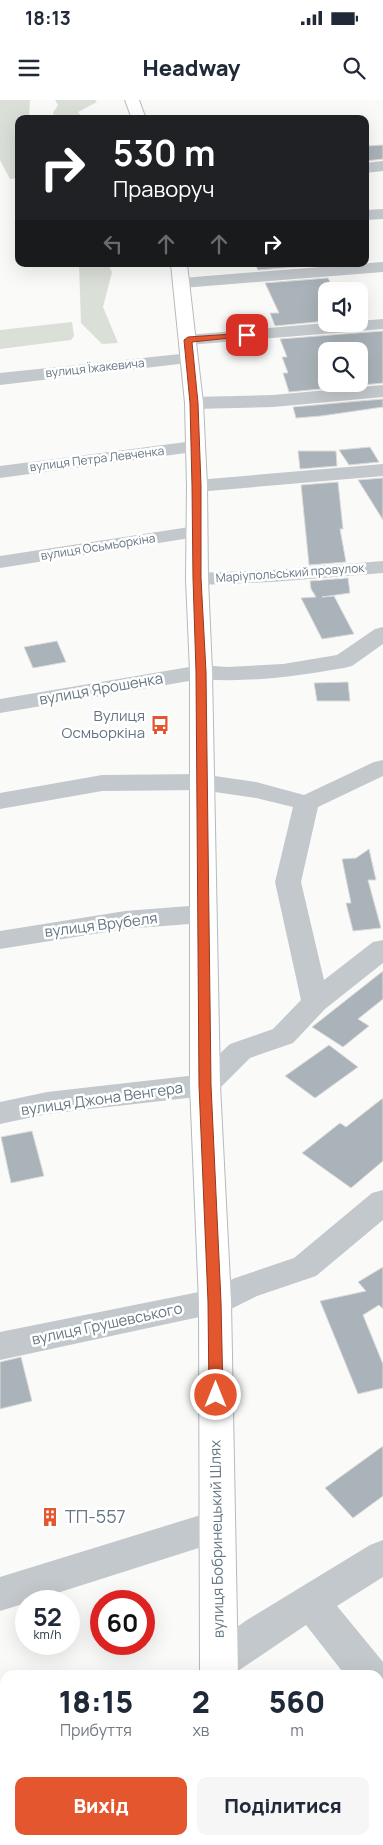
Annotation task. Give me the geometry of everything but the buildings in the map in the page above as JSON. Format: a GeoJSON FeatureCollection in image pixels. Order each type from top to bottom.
{"type":"FeatureCollection","features":[{"type":"Feature","properties":{"kind":"main road"},"geometry":{"type":"LineString","coordinates":[[132,100],[138,115]]}},
{"type":"Feature","properties":{"kind":"main road","name":"вулиця Бобринецький Шлях"},"geometry":{"type":"LineString","coordinates":[[179,267],[194,403],[197,578],[201,672],[205,1085],[215,1302],[219,1668]]}},
{"type":"Feature","properties":{"kind":"street"},"geometry":{"type":"LineString","coordinates":[[369,168],[383,166]]}},
{"type":"Feature","properties":{"kind":"street"},"geometry":{"type":"LineString","coordinates":[[369,215],[383,214]]}},
{"type":"Feature","properties":{"kind":"street"},"geometry":{"type":"LineString","coordinates":[[182,283],[383,267]]}},
{"type":"Feature","properties":{"kind":"street","name":"вулиця Їжакевича"},"geometry":{"type":"LineString","coordinates":[[0,379],[189,349],[383,324]]}},
{"type":"Feature","properties":{"kind":"street"},"geometry":{"type":"LineString","coordinates":[[194,403],[273,401],[383,391]]}},
{"type":"Feature","properties":{"kind":"street","name":"вулиця Петра Левченка"},"geometry":{"type":"LineString","coordinates":[[0,472],[194,447]]}},
{"type":"Feature","properties":{"kind":"street"},"geometry":{"type":"LineString","coordinates":[[196,486],[383,470]]}},
{"type":"Feature","properties":{"kind":"street","name":"вулиця Осьмьоркіна"},"geometry":{"type":"LineString","coordinates":[[0,562],[196,532]]}},
{"type":"Feature","properties":{"kind":"street","name":"Маріупольський провулок"},"geometry":{"type":"LineString","coordinates":[[197,578],[272,576],[383,566]]}},
{"type":"Feature","properties":{"kind":"street","name":"вулиця Ярошенка"},"geometry":{"type":"LineString","coordinates":[[0,706],[201,672],[227,674],[283,671],[344,660],[383,634]]}},
{"type":"Feature","properties":{"kind":"street"},"geometry":{"type":"LineString","coordinates":[[0,801],[102,783],[201,782],[256,790],[307,803],[383,767]]}},
{"type":"Feature","properties":{"kind":"street"},"geometry":{"type":"LineString","coordinates":[[307,803],[288,882],[315,1002]]}},
{"type":"Feature","properties":{"kind":"street","name":"вулиця Врубеля"},"geometry":{"type":"LineString","coordinates":[[0,940],[125,920],[202,914]]}},
{"type":"Feature","properties":{"kind":"street"},"geometry":{"type":"LineString","coordinates":[[205,1085],[240,1050],[283,1036],[315,1002],[383,949]]}},
{"type":"Feature","properties":{"kind":"street","name":"вулиця Джона Венгера"},"geometry":{"type":"LineString","coordinates":[[0,1113],[47,1103],[205,1085]]}},
{"type":"Feature","properties":{"kind":"street","name":"вулиця Грушевського"},"geometry":{"type":"LineString","coordinates":[[0,1346],[215,1302],[246,1287],[304,1267],[383,1202]]}},
{"type":"Feature","properties":{"kind":"street"},"geometry":{"type":"LineString","coordinates":[[0,1594],[217,1526]]}},
{"type":"Feature","properties":{"kind":"street"},"geometry":{"type":"LineString","coordinates":[[219,1668],[311,1602],[383,1557]]}},
{"type":"Feature","properties":{"kind":"street"},"geometry":{"type":"LineString","coordinates":[[311,1602],[365,1670]]}},
{"type":"Feature","properties":{"kind":"shaded area"},"geometry":{"type":"Polygon","coordinates":[[[0,100],[30,100],[29,115],[15,115],[15,178],[10,179],[0,160],[0,100]]]}},
{"type":"Feature","properties":{"kind":"shaded area"},"geometry":{"type":"Polygon","coordinates":[[[55,100],[95,100],[97,102],[78,112],[81,115],[54,115],[53,113],[58,105],[55,100]]]}},
{"type":"Feature","properties":{"kind":"shaded area"},"geometry":{"type":"Polygon","coordinates":[[[79,267],[110,267],[112,272],[103,307],[118,343],[102,344],[81,323],[79,267]]]}},
{"type":"Feature","properties":{"kind":"shaded area"},"geometry":{"type":"Polygon","coordinates":[[[72,322],[74,336],[71,340],[0,349],[0,330],[72,322]]]}},
{"type":"Feature","properties":{"kind":"place","name":"Вулиця Осмьоркіна"},"geometry":{"type":"Point","coordinates":[160,725]}},
{"type":"Feature","properties":{"kind":"place","name":"ТП-557"},"geometry":{"type":"Point","coordinates":[50,1517]}},
{"type":"Feature","properties":{"kind":"route"},"geometry":{"type":"LineString","coordinates":[[216,1395],[215,1302],[205,1085],[201,672],[197,578],[194,403],[188,340],[247,335]]}}]}
